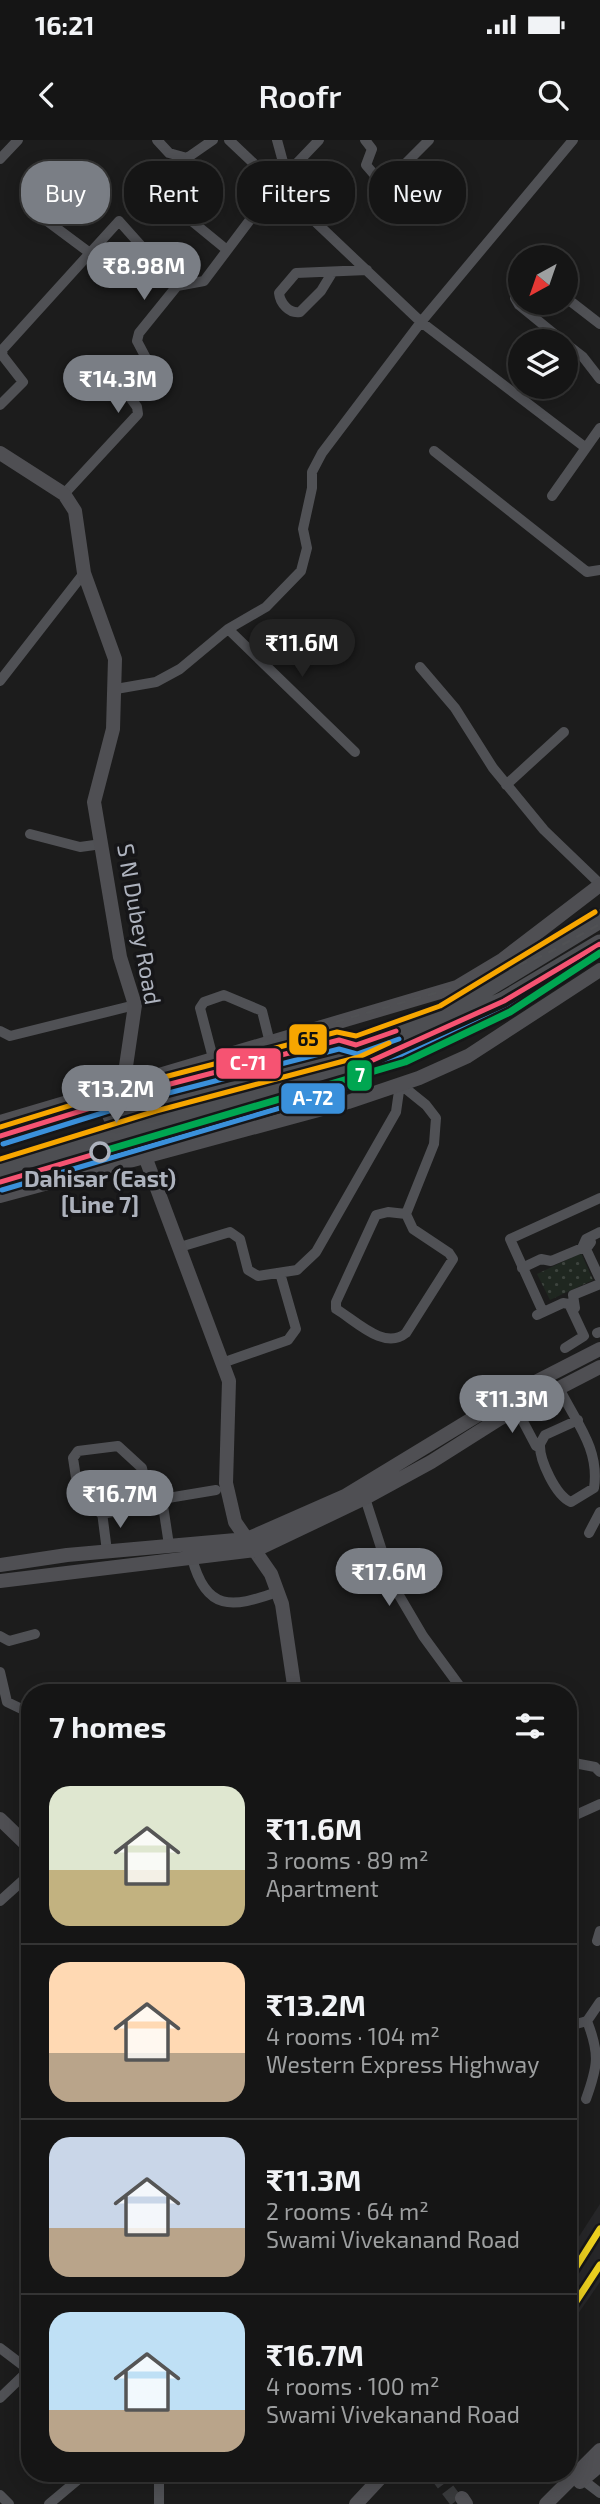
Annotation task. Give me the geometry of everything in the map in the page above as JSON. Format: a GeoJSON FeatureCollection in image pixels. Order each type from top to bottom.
{"type":"FeatureCollection","features":[{"type":"Feature","properties":{"kind":"highway"},"geometry":{"type":"LineString","coordinates":[[0,1168],[115,1124],[444,1014],[600,919]]}},
{"type":"Feature","properties":{"kind":"highway"},"geometry":{"type":"LineString","coordinates":[[155,1111],[362,1065],[504,1001],[600,944]]}},
{"type":"Feature","properties":{"kind":"highway"},"geometry":{"type":"LineString","coordinates":[[0,1136],[126,1091],[339,1040],[356,1045]]}},
{"type":"Feature","properties":{"kind":"highway"},"geometry":{"type":"LineString","coordinates":[[0,1182],[142,1149],[355,1077],[362,1065]]}},
{"type":"Feature","properties":{"kind":"highway"},"geometry":{"type":"LineString","coordinates":[[0,1150],[115,1124]]}},
{"type":"Feature","properties":{"kind":"street"},"geometry":{"type":"LineString","coordinates":[[0,159],[18,140]]}},
{"type":"Feature","properties":{"kind":"street"},"geometry":{"type":"LineString","coordinates":[[157,140],[169,153],[187,158],[214,140]]}},
{"type":"Feature","properties":{"kind":"street"},"geometry":{"type":"LineString","coordinates":[[229,140],[251,161]]}},
{"type":"Feature","properties":{"kind":"street"},"geometry":{"type":"LineString","coordinates":[[277,140],[283,161]]}},
{"type":"Feature","properties":{"kind":"street"},"geometry":{"type":"LineString","coordinates":[[298,161],[318,140]]}},
{"type":"Feature","properties":{"kind":"street"},"geometry":{"type":"LineString","coordinates":[[381,140],[369,145],[366,165],[379,180],[386,180],[429,140]]}},
{"type":"Feature","properties":{"kind":"street"},"geometry":{"type":"LineString","coordinates":[[116,689],[156,682],[168,676],[228,628],[265,607],[301,570],[307,548],[303,529],[312,488],[312,472],[421,322],[573,140]]}},
{"type":"Feature","properties":{"kind":"street"},"geometry":{"type":"LineString","coordinates":[[0,405],[23,382],[2,355],[3,349],[119,221],[177,286]]}},
{"type":"Feature","properties":{"kind":"street"},"geometry":{"type":"LineString","coordinates":[[51,224],[90,253]]}},
{"type":"Feature","properties":{"kind":"street"},"geometry":{"type":"LineString","coordinates":[[195,224],[227,250]]}},
{"type":"Feature","properties":{"kind":"street"},"geometry":{"type":"LineString","coordinates":[[0,453],[64,494],[100,452],[135,420],[137,407],[119,378],[146,358],[137,337],[177,286],[204,281],[246,224]]}},
{"type":"Feature","properties":{"kind":"street"},"geometry":{"type":"LineString","coordinates":[[318,224],[421,322],[586,448]]}},
{"type":"Feature","properties":{"kind":"street"},"geometry":{"type":"LineString","coordinates":[[332,273],[304,310],[292,312],[281,301],[279,293],[296,273],[367,270]]}},
{"type":"Feature","properties":{"kind":"street"},"geometry":{"type":"LineString","coordinates":[[578,307],[600,324]]}},
{"type":"Feature","properties":{"kind":"street"},"geometry":{"type":"LineString","coordinates":[[531,315],[548,329]]}},
{"type":"Feature","properties":{"kind":"street"},"geometry":{"type":"LineString","coordinates":[[578,353],[600,379]]}},
{"type":"Feature","properties":{"kind":"street"},"geometry":{"type":"LineString","coordinates":[[552,496],[600,428]]}},
{"type":"Feature","properties":{"kind":"street"},"geometry":{"type":"LineString","coordinates":[[434,451],[587,572],[600,570]]}},
{"type":"Feature","properties":{"kind":"street","name":"S N Dubey Road"},"geometry":{"type":"LineString","coordinates":[[64,494],[75,511],[84,573],[112,645],[116,689],[113,729],[94,802],[120,957],[135,1006],[126,1091],[142,1149],[229,1381],[226,1483],[235,1522],[251,1544],[282,1604],[294,1684]]}},
{"type":"Feature","properties":{"kind":"street"},"geometry":{"type":"LineString","coordinates":[[0,681],[84,573]]}},
{"type":"Feature","properties":{"kind":"street"},"geometry":{"type":"LineString","coordinates":[[228,628],[355,752]]}},
{"type":"Feature","properties":{"kind":"street"},"geometry":{"type":"LineString","coordinates":[[0,1122],[126,1091],[213,1058],[457,987],[502,960],[600,885],[544,830],[506,785],[455,708],[421,667]]}},
{"type":"Feature","properties":{"kind":"street"},"geometry":{"type":"LineString","coordinates":[[506,785],[564,732]]}},
{"type":"Feature","properties":{"kind":"street"},"geometry":{"type":"LineString","coordinates":[[30,834],[80,847],[102,844]]}},
{"type":"Feature","properties":{"kind":"street"},"geometry":{"type":"LineString","coordinates":[[0,1196],[142,1149],[348,1101],[400,1084],[468,1056],[600,970]]}},
{"type":"Feature","properties":{"kind":"street"},"geometry":{"type":"LineString","coordinates":[[213,1058],[200,1008],[204,1002],[224,995],[262,1011],[270,1043]]}},
{"type":"Feature","properties":{"kind":"street"},"geometry":{"type":"LineString","coordinates":[[0,1031],[10,1036],[135,1006]]}},
{"type":"Feature","properties":{"kind":"street"},"geometry":{"type":"LineString","coordinates":[[400,1084],[436,1118],[434,1144],[406,1214],[413,1229],[449,1253],[453,1259],[406,1333],[393,1339],[374,1335],[337,1309],[336,1301],[376,1215],[388,1212],[406,1214]]}},
{"type":"Feature","properties":{"kind":"street"},"geometry":{"type":"LineString","coordinates":[[180,1247],[230,1232],[240,1239],[247,1270],[258,1276],[297,1270],[316,1252],[396,1112],[400,1084]]}},
{"type":"Feature","properties":{"kind":"street"},"geometry":{"type":"LineString","coordinates":[[565,1348],[584,1336],[569,1304],[563,1303],[540,1314],[509,1242],[512,1237],[600,1198]]}},
{"type":"Feature","properties":{"kind":"street"},"geometry":{"type":"LineString","coordinates":[[522,1268],[541,1259],[551,1261],[582,1248],[586,1239],[598,1233]]}},
{"type":"Feature","properties":{"kind":"street"},"geometry":{"type":"LineString","coordinates":[[598,1233],[586,1246],[599,1277]]}},
{"type":"Feature","properties":{"kind":"street"},"geometry":{"type":"LineString","coordinates":[[222,1363],[288,1340],[296,1329],[280,1273]]}},
{"type":"Feature","properties":{"kind":"street"},"geometry":{"type":"LineString","coordinates":[[582,1320],[572,1302],[573,1295],[600,1284]]}},
{"type":"Feature","properties":{"kind":"street"},"geometry":{"type":"LineString","coordinates":[[0,1565],[169,1545],[251,1544],[345,1496],[516,1392],[600,1349]]}},
{"type":"Feature","properties":{"kind":"street"},"geometry":{"type":"LineString","coordinates":[[0,1581],[192,1558],[251,1544],[365,1498],[517,1409],[600,1367]]}},
{"type":"Feature","properties":{"kind":"street"},"geometry":{"type":"LineString","coordinates":[[561,1387],[597,1456],[596,1477],[591,1491],[571,1502],[565,1499],[555,1483],[544,1462],[540,1444],[545,1435],[578,1420]]}},
{"type":"Feature","properties":{"kind":"street"},"geometry":{"type":"LineString","coordinates":[[517,1409],[536,1446]]}},
{"type":"Feature","properties":{"kind":"street"},"geometry":{"type":"LineString","coordinates":[[102,1514],[140,1507],[148,1496],[142,1468],[118,1446],[73,1454],[75,1482],[81,1487],[97,1487],[107,1551]]}},
{"type":"Feature","properties":{"kind":"street"},"geometry":{"type":"LineString","coordinates":[[169,1545],[162,1499],[216,1490]]}},
{"type":"Feature","properties":{"kind":"street"},"geometry":{"type":"LineString","coordinates":[[365,1498],[393,1585],[423,1636],[458,1684]]}},
{"type":"Feature","properties":{"kind":"street"},"geometry":{"type":"LineString","coordinates":[[589,1533],[600,1512]]}},
{"type":"Feature","properties":{"kind":"street"},"geometry":{"type":"LineString","coordinates":[[92,1553],[93,1569]]}},
{"type":"Feature","properties":{"kind":"street"},"geometry":{"type":"LineString","coordinates":[[192,1558],[198,1583],[217,1598],[244,1604],[277,1592]]}},
{"type":"Feature","properties":{"kind":"street"},"geometry":{"type":"LineString","coordinates":[[0,1636],[9,1641],[35,1633]]}},
{"type":"Feature","properties":{"kind":"street"},"geometry":{"type":"LineString","coordinates":[[0,1672],[7,1702],[21,1709]]}},
{"type":"Feature","properties":{"kind":"street"},"geometry":{"type":"LineString","coordinates":[[577,1763],[596,1767],[600,1772]]}},
{"type":"Feature","properties":{"kind":"street"},"geometry":{"type":"LineString","coordinates":[[577,1814],[600,1804]]}},
{"type":"Feature","properties":{"kind":"street"},"geometry":{"type":"LineString","coordinates":[[0,1811],[21,1835]]}},
{"type":"Feature","properties":{"kind":"street"},"geometry":{"type":"LineString","coordinates":[[0,1819],[21,1837]]}},
{"type":"Feature","properties":{"kind":"street"},"geometry":{"type":"LineString","coordinates":[[0,1901],[21,1882]]}},
{"type":"Feature","properties":{"kind":"street"},"geometry":{"type":"LineString","coordinates":[[577,2024],[587,2021],[600,2002]]}},
{"type":"Feature","properties":{"kind":"street"},"geometry":{"type":"LineString","coordinates":[[586,2099],[594,2078],[598,2048],[587,2021]]}},
{"type":"Feature","properties":{"kind":"street"},"geometry":{"type":"LineString","coordinates":[[0,2348],[21,2364]]}},
{"type":"Feature","properties":{"kind":"street"},"geometry":{"type":"LineString","coordinates":[[0,2398],[21,2378]]}},
{"type":"Feature","properties":{"kind":"street"},"geometry":{"type":"LineString","coordinates":[[577,2473],[600,2450]]}},
{"type":"Feature","properties":{"kind":"street"},"geometry":{"type":"LineString","coordinates":[[556,2504],[600,2465]]}},
{"type":"Feature","properties":{"kind":"street"},"geometry":{"type":"LineString","coordinates":[[583,2480],[600,2493]]}},
{"type":"Feature","properties":{"kind":"street"},"geometry":{"type":"LineString","coordinates":[[49,2504],[75,2482]]}},
{"type":"Feature","properties":{"kind":"street"},"geometry":{"type":"LineString","coordinates":[[159,2482],[159,2504]]}},
{"type":"Feature","properties":{"kind":"street"},"geometry":{"type":"LineString","coordinates":[[356,2504],[377,2482]]}},
{"type":"Feature","properties":{"kind":"street"},"geometry":{"type":"LineString","coordinates":[[546,2504],[568,2482]]}},
{"type":"Feature","properties":{"kind":"street"},"geometry":{"type":"LineString","coordinates":[[0,2496],[9,2504]]}},
{"type":"Feature","properties":{"kind":"shaded area"},"geometry":{"type":"Polygon","coordinates":[[[581,1253],[593,1280],[550,1300],[537,1274],[581,1253]]]}},
{"type":"Feature","properties":{"kind":"shaded area"},"geometry":{"type":"Polygon","coordinates":[[[600,2204],[600,2282],[577,2315],[577,2240],[600,2204]]]}},
{"type":"Feature","properties":{"kind":"tunnel"},"geometry":{"type":"LineString","coordinates":[[442,2482],[457,2502]]}},
{"type":"Feature","properties":{"kind":"railway"},"geometry":{"type":"LineString","coordinates":[[105,1089],[480,980],[544,955],[600,924]]}},
{"type":"Feature","properties":{"kind":"railway"},"geometry":{"type":"LineString","coordinates":[[0,1185],[102,1158]]}},
{"type":"Feature","properties":{"kind":"metro line","name":"7"},"geometry":{"type":"LineString","coordinates":[[100,1152],[405,1062],[510,1012],[600,953]]}},
{"type":"Feature","properties":{"kind":"transit line","name":"65"},"geometry":{"type":"LineString","coordinates":[[0,1127],[153,1080],[337,1032],[356,1036],[440,1006],[595,912]]}},
{"type":"Feature","properties":{"kind":"transit line","name":"C-71"},"geometry":{"type":"LineString","coordinates":[[0,1182],[355,1077],[362,1065],[504,1001],[600,944]]}},
{"type":"Feature","properties":{"kind":"transit line","name":"A-72"},"geometry":{"type":"LineString","coordinates":[[2,1190],[358,1085],[368,1072],[508,1009],[600,954]]}},
{"type":"Feature","properties":{"kind":"transit line","name":"C-71"},"geometry":{"type":"LineString","coordinates":[[0,1136],[155,1088],[339,1040],[356,1045],[396,1031]]}},
{"type":"Feature","properties":{"kind":"transit line","name":"A-72"},"geometry":{"type":"LineString","coordinates":[[3,1144],[157,1096],[339,1049],[357,1054],[399,1039]]}},
{"type":"Feature","properties":{"kind":"transit line","name":"65"},"geometry":{"type":"LineString","coordinates":[[0,1159],[156,1111],[359,1057],[389,1043]]}},
{"type":"Feature","properties":{"kind":"transit line"},"geometry":{"type":"LineString","coordinates":[[577,2265],[600,2229]]}},
{"type":"Feature","properties":{"kind":"transit line"},"geometry":{"type":"LineString","coordinates":[[577,2300],[600,2265]]}},
{"type":"Feature","properties":{"kind":"place","name":"Dahisar (East) [Line 7]"},"geometry":{"type":"Point","coordinates":[100,1152]}}]}
